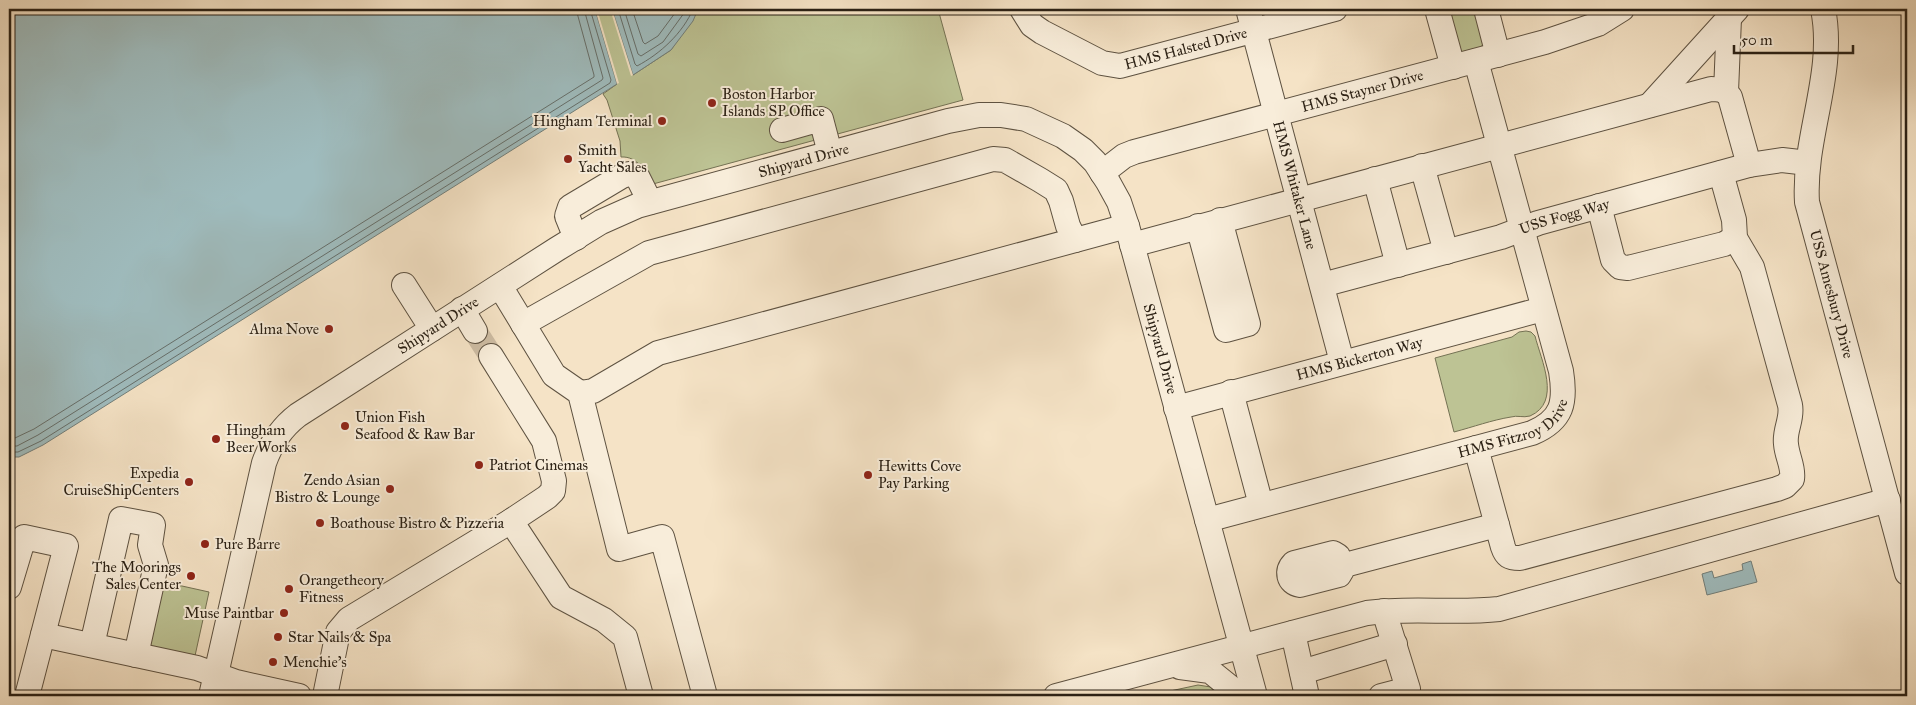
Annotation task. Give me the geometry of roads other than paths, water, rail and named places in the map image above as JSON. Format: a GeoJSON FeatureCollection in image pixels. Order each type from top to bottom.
{"type":"FeatureCollection","features":[{"type":"Feature","properties":{"kind":"street","name":"HMS Halsted Drive"},"geometry":{"type":"LineString","coordinates":[[1022,9],[1032,25],[1042,32],[1111,66],[1130,64],[1251,20],[1335,9]]}},
{"type":"Feature","properties":{"kind":"street"},"geometry":{"type":"LineString","coordinates":[[1437,9],[1453,67]]}},
{"type":"Feature","properties":{"kind":"street","name":"HMS Fitzroy Drive"},"geometry":{"type":"LineString","coordinates":[[1207,520],[1544,428],[1554,419],[1561,407],[1563,396],[1561,371],[1498,145],[1487,58],[1486,9]]}},
{"type":"Feature","properties":{"kind":"street","name":"HMS Stayner Drive"},"geometry":{"type":"LineString","coordinates":[[1102,173],[1124,156],[1134,152],[1580,32],[1612,17],[1622,9]]}},
{"type":"Feature","properties":{"kind":"street","name":"USS Amesbury Drive"},"geometry":{"type":"LineString","coordinates":[[1824,9],[1826,29],[1825,57],[1806,184],[1810,214],[1907,573]]}},
{"type":"Feature","properties":{"kind":"street"},"geometry":{"type":"LineString","coordinates":[[1726,92],[1733,13]]}},
{"type":"Feature","properties":{"kind":"street"},"geometry":{"type":"LineString","coordinates":[[1650,105],[1733,13]]}},
{"type":"Feature","properties":{"kind":"street","name":"HMS Whitaker Lane"},"geometry":{"type":"LineString","coordinates":[[1251,20],[1342,362]]}},
{"type":"Feature","properties":{"kind":"street"},"geometry":{"type":"LineString","coordinates":[[580,393],[592,391],[658,353],[1075,240],[1129,235],[1209,223],[1711,89],[1721,89],[1730,97],[1749,166]]}},
{"type":"Feature","properties":{"kind":"street","name":"Shipyard Drive"},"geometry":{"type":"LineString","coordinates":[[213,685],[264,463],[270,447],[278,434],[287,424],[311,405],[612,216],[650,202],[948,121],[979,115],[1001,115],[1026,119],[1063,136],[1083,150],[1095,162],[1116,197],[1129,235],[1255,696]]}},
{"type":"Feature","properties":{"kind":"street"},"geometry":{"type":"LineString","coordinates":[[782,130],[821,119],[830,153]]}},
{"type":"Feature","properties":{"kind":"street"},"geometry":{"type":"LineString","coordinates":[[523,324],[649,253],[993,159],[1005,160],[1056,190],[1061,200],[1068,226],[1075,240]]}},
{"type":"Feature","properties":{"kind":"street","name":"USS Fogg Way"},"geometry":{"type":"LineString","coordinates":[[1322,285],[1501,237],[1599,206],[1721,173],[1782,160],[1808,163]]}},
{"type":"Feature","properties":{"kind":"street"},"geometry":{"type":"LineString","coordinates":[[1422,166],[1446,252]]}},
{"type":"Feature","properties":{"kind":"street"},"geometry":{"type":"LineString","coordinates":[[1476,448],[1506,555],[1511,558],[1520,558],[1777,489],[1785,486],[1792,479],[1793,471],[1786,445],[1786,434],[1791,412],[1790,405],[1752,266],[1736,238],[1734,220],[1721,173]]}},
{"type":"Feature","properties":{"kind":"street"},"geometry":{"type":"LineString","coordinates":[[576,238],[567,216],[570,207],[622,176],[629,174],[638,176],[650,202]]}},
{"type":"Feature","properties":{"kind":"street"},"geometry":{"type":"LineString","coordinates":[[1375,179],[1398,264]]}},
{"type":"Feature","properties":{"kind":"street"},"geometry":{"type":"LineString","coordinates":[[1599,206],[1613,260],[1620,267],[1628,268],[1724,244],[1736,238]]}},
{"type":"Feature","properties":{"kind":"street"},"geometry":{"type":"LineString","coordinates":[[404,284],[432,329]]}},
{"type":"Feature","properties":{"kind":"street"},"geometry":{"type":"LineString","coordinates":[[500,286],[554,375],[580,393],[619,548],[662,538],[705,696]]}},
{"type":"Feature","properties":{"kind":"street"},"geometry":{"type":"LineString","coordinates":[[462,309],[475,331]]}},
{"type":"Feature","properties":{"kind":"street","name":"HMS Bickerton Way"},"geometry":{"type":"LineString","coordinates":[[1176,408],[1543,309]]}},
{"type":"Feature","properties":{"kind":"street"},"geometry":{"type":"LineString","coordinates":[[325,696],[338,632],[345,623],[551,495],[554,486],[546,448],[540,435],[490,356]]}},
{"type":"Feature","properties":{"kind":"street"},"geometry":{"type":"LineString","coordinates":[[1231,392],[1261,505]]}},
{"type":"Feature","properties":{"kind":"street"},"geometry":{"type":"LineString","coordinates":[[1056,696],[1367,613],[1499,609],[1888,500]]}},
{"type":"Feature","properties":{"kind":"street"},"geometry":{"type":"LineString","coordinates":[[92,645],[120,519],[153,525],[150,545],[156,565],[136,655]]}},
{"type":"Feature","properties":{"kind":"street"},"geometry":{"type":"LineString","coordinates":[[510,521],[561,597],[604,620],[625,637],[640,696]]}},
{"type":"Feature","properties":{"kind":"street"},"geometry":{"type":"LineString","coordinates":[[1341,566],[1497,525]]}},
{"type":"Feature","properties":{"kind":"street"},"geometry":{"type":"LineString","coordinates":[[9,587],[24,537],[66,546],[27,696]]}},
{"type":"Feature","properties":{"kind":"street"},"geometry":{"type":"LineString","coordinates":[[1381,696],[1408,689],[1384,611]]}},
{"type":"Feature","properties":{"kind":"street"},"geometry":{"type":"LineString","coordinates":[[1293,633],[1307,696]]}},
{"type":"Feature","properties":{"kind":"street"},"geometry":{"type":"LineString","coordinates":[[43,635],[198,668],[213,685],[236,682],[299,696]]}},
{"type":"Feature","properties":{"kind":"street"},"geometry":{"type":"LineString","coordinates":[[1302,672],[1395,644]]}},
{"type":"Feature","properties":{"kind":"street"},"geometry":{"type":"LineString","coordinates":[[1168,666],[1210,671],[1241,696]]}},
{"type":"Feature","properties":{"kind":"water"},"geometry":{"type":"Polygon","coordinates":[[[9,9],[595,9],[617,84],[43,445],[19,457],[9,457],[9,9]]]}},
{"type":"Feature","properties":{"kind":"water"},"geometry":{"type":"Polygon","coordinates":[[[612,9],[698,9],[693,21],[671,50],[633,75],[612,9]]]}},
{"type":"Feature","properties":{"kind":"water"},"geometry":{"type":"Polygon","coordinates":[[[1751,561],[1757,582],[1707,595],[1702,574],[1712,571],[1714,578],[1743,570],[1742,564],[1751,561]]]}},
{"type":"Feature","properties":{"kind":"tunnel"},"geometry":{"type":"LineString","coordinates":[[475,331],[491,356]]}},
{"type":"Feature","properties":{"kind":"place","name":"Boston Harbor Islands SP Office"},"geometry":{"type":"Point","coordinates":[712,103]}},
{"type":"Feature","properties":{"kind":"place","name":"Hingham Terminal"},"geometry":{"type":"Point","coordinates":[662,121]}},
{"type":"Feature","properties":{"kind":"place","name":"Smith Yacht Sales"},"geometry":{"type":"Point","coordinates":[568,159]}},
{"type":"Feature","properties":{"kind":"place","name":"Alma Nove"},"geometry":{"type":"Point","coordinates":[329,329]}},
{"type":"Feature","properties":{"kind":"place","name":"Union Fish Seafood & Raw Bar"},"geometry":{"type":"Point","coordinates":[345,426]}},
{"type":"Feature","properties":{"kind":"place","name":"Hingham Beer Works"},"geometry":{"type":"Point","coordinates":[216,439]}},
{"type":"Feature","properties":{"kind":"place","name":"Patriot Cinemas"},"geometry":{"type":"Point","coordinates":[479,465]}},
{"type":"Feature","properties":{"kind":"place","name":"Hewitts Cove Pay Parking"},"geometry":{"type":"Point","coordinates":[868,475]}},
{"type":"Feature","properties":{"kind":"place","name":"Expedia CruiseShipCenters"},"geometry":{"type":"Point","coordinates":[189,482]}},
{"type":"Feature","properties":{"kind":"place","name":"Zendo Asian Bistro & Lounge"},"geometry":{"type":"Point","coordinates":[390,489]}},
{"type":"Feature","properties":{"kind":"place","name":"Boathouse Bistro & Pizzeria"},"geometry":{"type":"Point","coordinates":[320,523]}},
{"type":"Feature","properties":{"kind":"place","name":"Pure Barre"},"geometry":{"type":"Point","coordinates":[205,544]}},
{"type":"Feature","properties":{"kind":"place","name":"The Moorings Sales Center"},"geometry":{"type":"Point","coordinates":[191,576]}},
{"type":"Feature","properties":{"kind":"place","name":"Orangetheory Fitness"},"geometry":{"type":"Point","coordinates":[289,589]}},
{"type":"Feature","properties":{"kind":"place","name":"Muse Paintbar"},"geometry":{"type":"Point","coordinates":[284,613]}},
{"type":"Feature","properties":{"kind":"place","name":"Star Nails & Spa"},"geometry":{"type":"Point","coordinates":[278,637]}},
{"type":"Feature","properties":{"kind":"place","name":"Menchie's"},"geometry":{"type":"Point","coordinates":[273,662]}}]}
